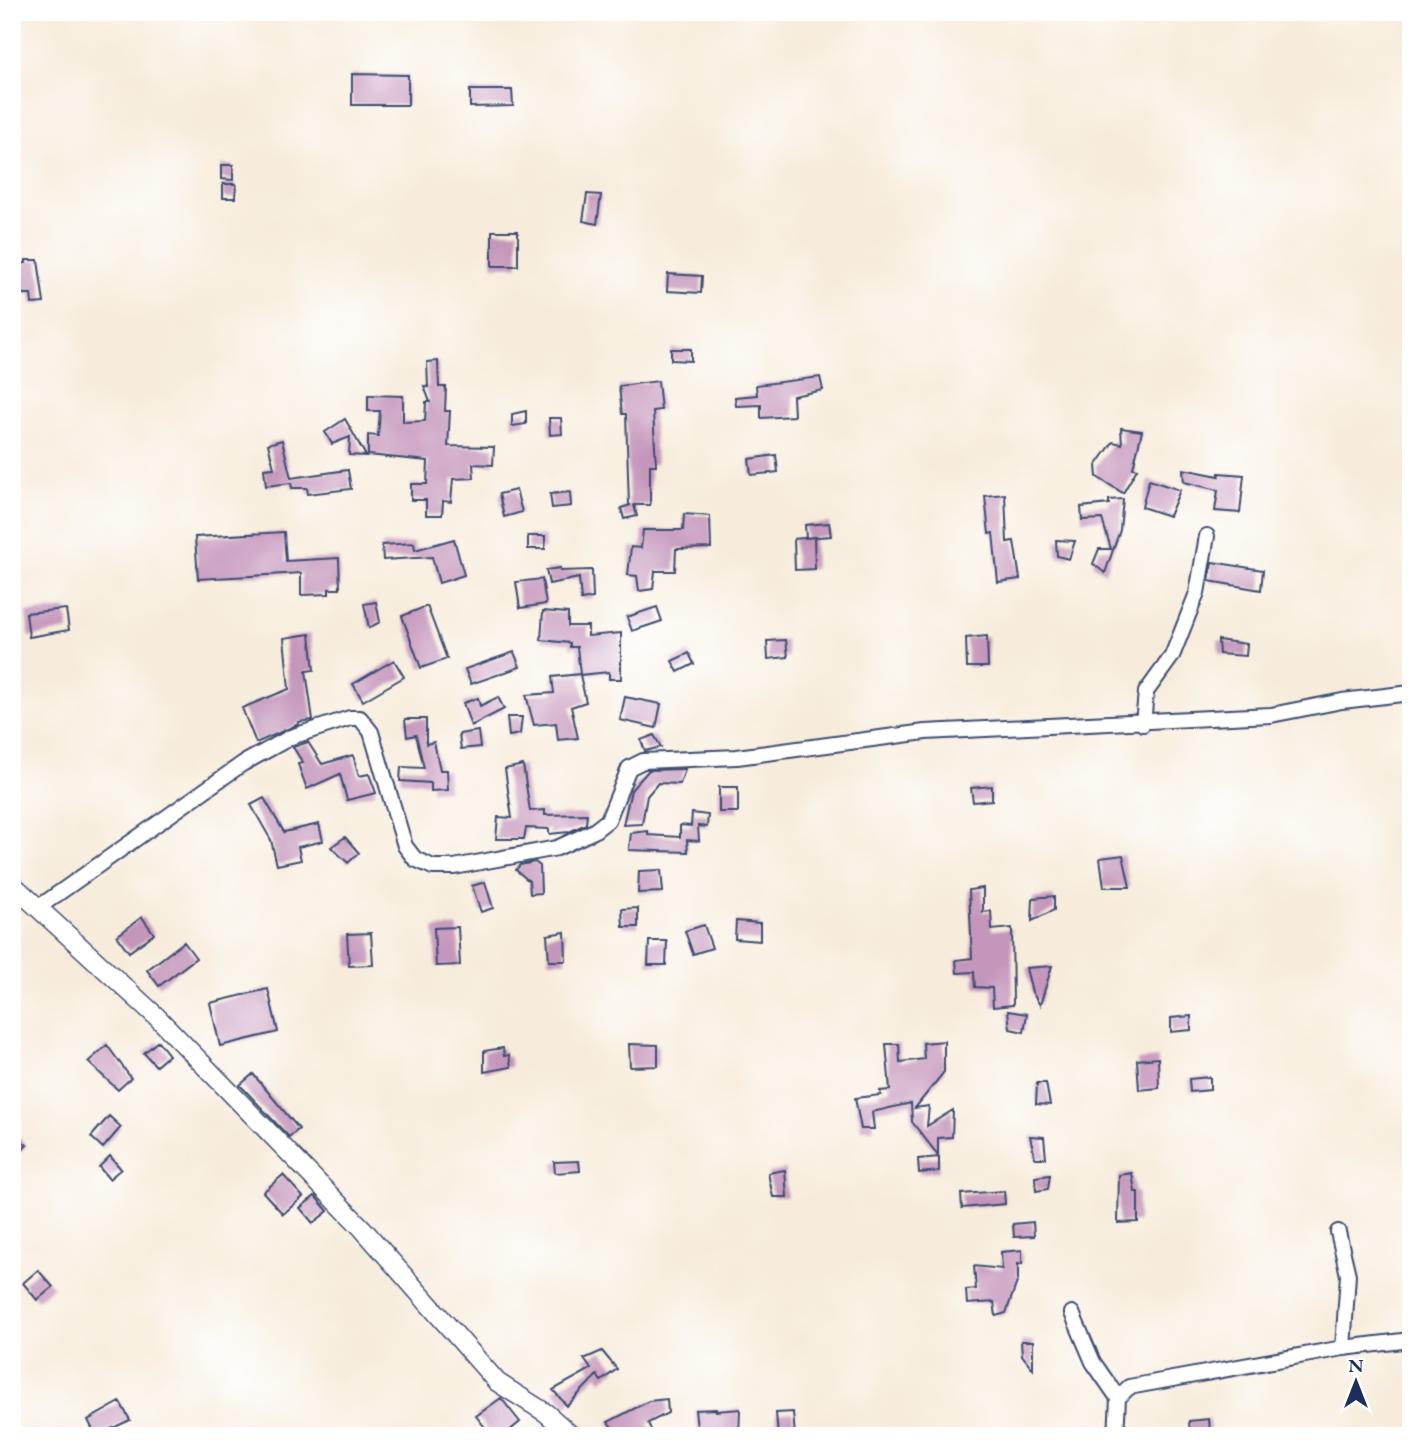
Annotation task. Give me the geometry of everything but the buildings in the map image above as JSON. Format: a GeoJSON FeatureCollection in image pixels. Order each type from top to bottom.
{"type":"FeatureCollection","features":[{"type":"Feature","properties":{"kind":"main road"},"geometry":{"type":"LineString","coordinates":[[12,884],[157,1017],[362,1228],[497,1382],[546,1413],[572,1436]]}},
{"type":"Feature","properties":{"kind":"street"},"geometry":{"type":"LineString","coordinates":[[1143,724],[1147,689],[1172,656],[1197,593],[1207,536]]}},
{"type":"Feature","properties":{"kind":"street"},"geometry":{"type":"LineString","coordinates":[[39,908],[242,764],[291,737],[350,718],[360,718],[371,732],[405,846],[415,859],[433,867],[454,867],[557,848],[594,831],[608,820],[629,768],[643,761],[737,757],[925,732],[1060,724],[1143,724],[1271,715],[1342,701],[1411,693]]}},
{"type":"Feature","properties":{"kind":"street"},"geometry":{"type":"LineString","coordinates":[[1338,1232],[1348,1275],[1343,1348]]}},
{"type":"Feature","properties":{"kind":"street"},"geometry":{"type":"LineString","coordinates":[[1072,1313],[1093,1362],[1118,1398],[1116,1436]]}},
{"type":"Feature","properties":{"kind":"street"},"geometry":{"type":"LineString","coordinates":[[1118,1398],[1129,1387],[1148,1382],[1343,1348],[1411,1340]]}}]}
